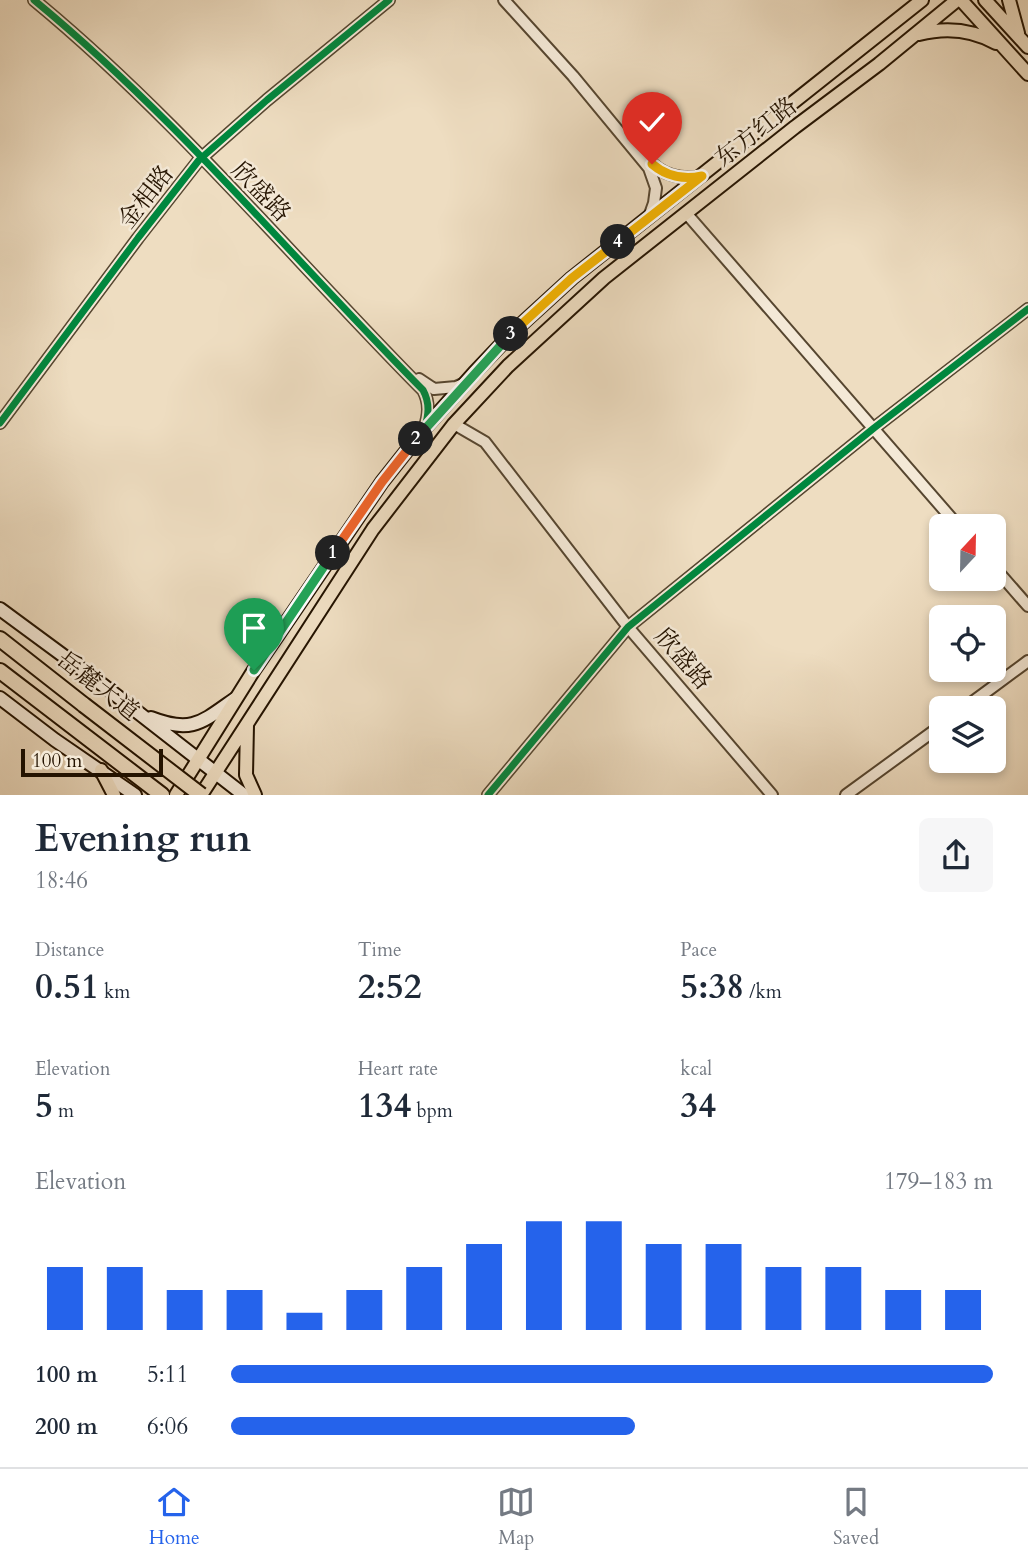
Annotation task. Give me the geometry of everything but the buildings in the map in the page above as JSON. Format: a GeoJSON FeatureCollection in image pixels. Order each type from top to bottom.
{"type":"FeatureCollection","features":[{"type":"Feature","properties":{"kind":"highway","name":"岳麓大道"},"geometry":{"type":"LineString","coordinates":[[0,639],[201,795]]}},
{"type":"Feature","properties":{"kind":"highway","name":"岳麓大道"},"geometry":{"type":"LineString","coordinates":[[0,671],[162,795]]}},
{"type":"Feature","properties":{"kind":"main road"},"geometry":{"type":"LineString","coordinates":[[902,17],[911,0]]}},
{"type":"Feature","properties":{"kind":"main road","name":"东方红路"},"geometry":{"type":"LineString","coordinates":[[176,795],[235,699],[345,534],[424,429],[465,383],[550,298],[922,0]]}},
{"type":"Feature","properties":{"kind":"main road","name":"东方红路"},"geometry":{"type":"LineString","coordinates":[[201,795],[373,529],[454,424],[508,366],[573,303],[959,0]]}},
{"type":"Feature","properties":{"kind":"main road"},"geometry":{"type":"LineString","coordinates":[[959,0],[1028,74]]}},
{"type":"Feature","properties":{"kind":"main road"},"geometry":{"type":"LineString","coordinates":[[985,0],[1025,43]]}},
{"type":"Feature","properties":{"kind":"main road"},"geometry":{"type":"LineString","coordinates":[[1009,0],[1025,43]]}},
{"type":"Feature","properties":{"kind":"main road"},"geometry":{"type":"LineString","coordinates":[[912,37],[935,31],[958,30],[983,36],[1004,48]]}},
{"type":"Feature","properties":{"kind":"main road"},"geometry":{"type":"LineString","coordinates":[[0,609],[244,795]]}},
{"type":"Feature","properties":{"kind":"main road"},"geometry":{"type":"LineString","coordinates":[[0,698],[135,795]]}},
{"type":"Feature","properties":{"kind":"main road"},"geometry":{"type":"LineString","coordinates":[[136,712],[164,723],[199,725],[235,699]]}},
{"type":"Feature","properties":{"kind":"main road"},"geometry":{"type":"LineString","coordinates":[[247,724],[246,775],[254,795]]}},
{"type":"Feature","properties":{"kind":"main road"},"geometry":{"type":"LineString","coordinates":[[101,770],[114,795]]}},
{"type":"Feature","properties":{"kind":"street","name":"欣盛路"},"geometry":{"type":"LineString","coordinates":[[34,0],[96,54],[201,154],[423,390],[429,411],[424,429]]}},
{"type":"Feature","properties":{"kind":"street","name":"欣盛路"},"geometry":{"type":"LineString","coordinates":[[41,0],[99,51],[425,385],[439,390],[465,383]]}},
{"type":"Feature","properties":{"kind":"street","name":"金相路"},"geometry":{"type":"LineString","coordinates":[[0,414],[201,154],[381,0]]}},
{"type":"Feature","properties":{"kind":"street","name":"金相路"},"geometry":{"type":"LineString","coordinates":[[0,423],[201,154],[389,0]]}},
{"type":"Feature","properties":{"kind":"street"},"geometry":{"type":"LineString","coordinates":[[504,0],[573,76],[649,168],[656,188],[649,217]]}},
{"type":"Feature","properties":{"kind":"street"},"geometry":{"type":"LineString","coordinates":[[511,0],[652,164],[672,176],[702,176]]}},
{"type":"Feature","properties":{"kind":"street"},"geometry":{"type":"LineString","coordinates":[[686,213],[948,514]]}},
{"type":"Feature","properties":{"kind":"street"},"geometry":{"type":"LineString","coordinates":[[488,795],[628,627],[874,428],[1028,309]]}},
{"type":"Feature","properties":{"kind":"street","name":"欣盛路"},"geometry":{"type":"LineString","coordinates":[[454,424],[485,442],[628,627],[772,795]]}},
{"type":"Feature","properties":{"kind":"street"},"geometry":{"type":"LineString","coordinates":[[1006,581],[1028,606]]}},
{"type":"Feature","properties":{"kind":"street"},"geometry":{"type":"LineString","coordinates":[[981,696],[1028,661]]}},
{"type":"Feature","properties":{"kind":"street"},"geometry":{"type":"LineString","coordinates":[[846,795],[929,734]]}},
{"type":"Feature","properties":{"kind":"cycle path"},"geometry":{"type":"LineString","coordinates":[[34,0],[137,92],[423,390],[428,409],[424,429]]}},
{"type":"Feature","properties":{"kind":"cycle path"},"geometry":{"type":"LineString","coordinates":[[0,423],[199,160],[389,0]]}},
{"type":"Feature","properties":{"kind":"cycle path"},"geometry":{"type":"LineString","coordinates":[[488,795],[628,627],[874,428],[1028,309]]}},
{"type":"Feature","properties":{"kind":"route"},"geometry":{"type":"LineString","coordinates":[[254,670],[382,482],[474,373],[514,331],[572,278],[702,176],[672,176],[652,164]]}}]}
